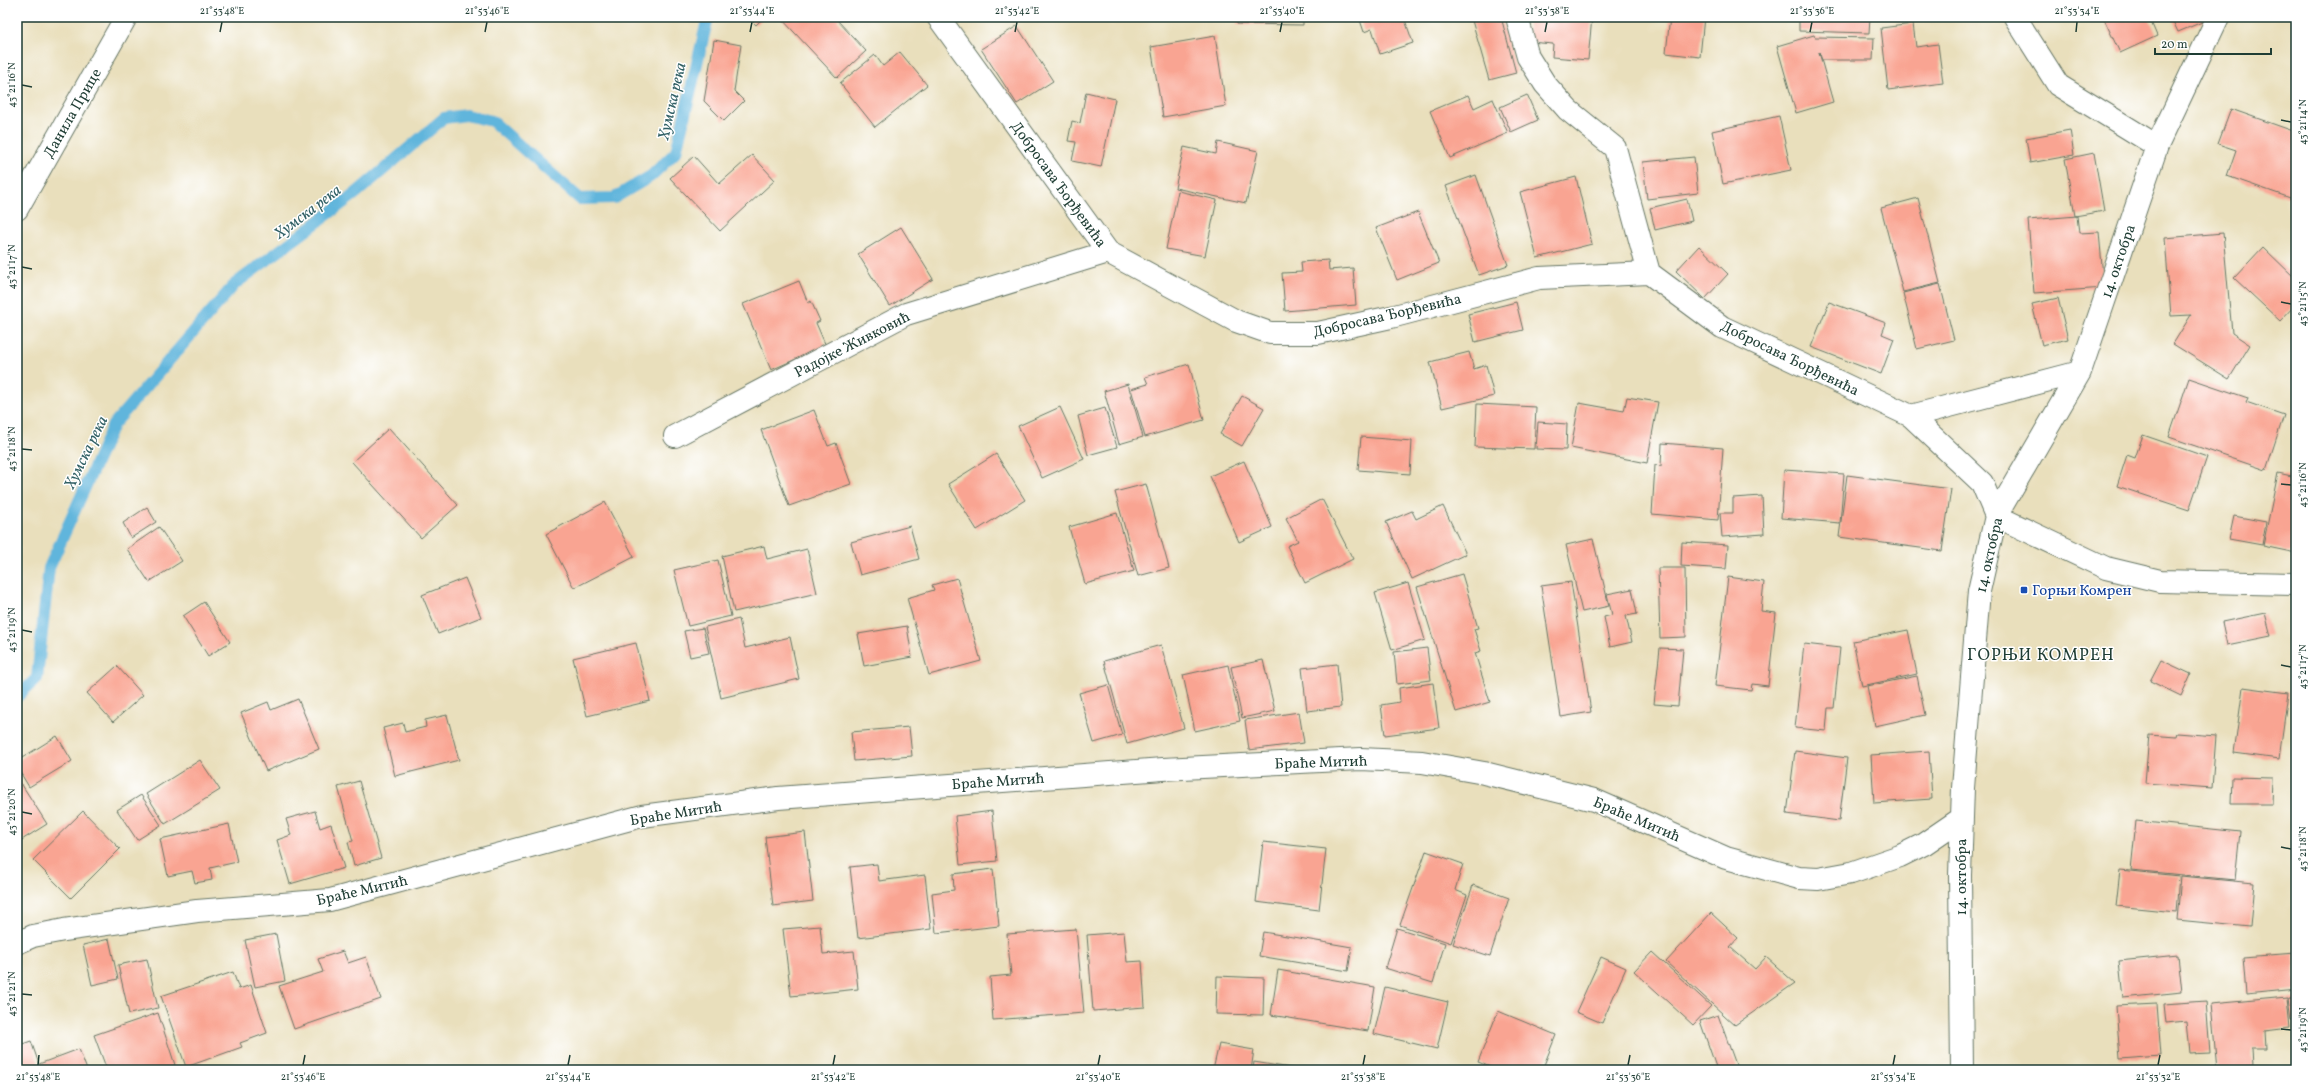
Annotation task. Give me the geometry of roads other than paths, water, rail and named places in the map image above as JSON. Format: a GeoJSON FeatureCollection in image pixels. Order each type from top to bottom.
{"type":"FeatureCollection","features":[{"type":"Feature","properties":{"kind":"street","name":"Данила Прице"},"geometry":{"type":"LineString","coordinates":[[17,209],[126,17]]}},
{"type":"Feature","properties":{"kind":"street","name":"Добросава Ђорђевића"},"geometry":{"type":"LineString","coordinates":[[938,17],[1108,252],[1236,321],[1270,333],[1318,333],[1391,317],[1539,278],[1649,273],[1722,327],[1911,416],[1982,483],[1996,516]]}},
{"type":"Feature","properties":{"kind":"street"},"geometry":{"type":"LineString","coordinates":[[1517,17],[1528,57],[1545,84],[1568,110],[1615,148],[1649,273]]}},
{"type":"Feature","properties":{"kind":"street"},"geometry":{"type":"LineString","coordinates":[[2015,17],[2058,85],[2157,146]]}},
{"type":"Feature","properties":{"kind":"street","name":"14. октобра"},"geometry":{"type":"LineString","coordinates":[[1962,1070],[1962,818],[1979,591],[1996,516],[2080,372],[2157,146],[2218,17]]}},
{"type":"Feature","properties":{"kind":"street","name":"Радојке Живковић"},"geometry":{"type":"LineString","coordinates":[[675,436],[906,314],[1108,252]]}},
{"type":"Feature","properties":{"kind":"street"},"geometry":{"type":"LineString","coordinates":[[1911,416],[2080,372]]}},
{"type":"Feature","properties":{"kind":"street"},"geometry":{"type":"LineString","coordinates":[[1996,516],[2106,568],[2160,581],[2296,584]]}},
{"type":"Feature","properties":{"kind":"street","name":"Браће Митић"},"geometry":{"type":"LineString","coordinates":[[17,943],[32,936],[64,930],[197,911],[330,900],[642,816],[778,798],[1163,769],[1361,759],[1422,762],[1484,772],[1594,800],[1726,858],[1799,878],[1818,879],[1851,873],[1900,856],[1924,844],[1962,818]]}},
{"type":"Feature","properties":{"kind":"waterway","name":"Хумска река"},"geometry":{"type":"LineString","coordinates":[[17,697],[37,678],[49,568],[113,425],[235,284],[355,194],[444,118],[466,115],[492,121],[580,199],[614,198],[651,176],[676,152],[708,17]]}},
{"type":"Feature","properties":{"kind":"place","name":"Горњи Комрен"},"geometry":{"type":"Point","coordinates":[2024,590]}},
{"type":"Feature","properties":{"kind":"district","name":"ГОРЊИ КОМРЕН"},"geometry":{"type":"Point","coordinates":[2041,654]}}]}
